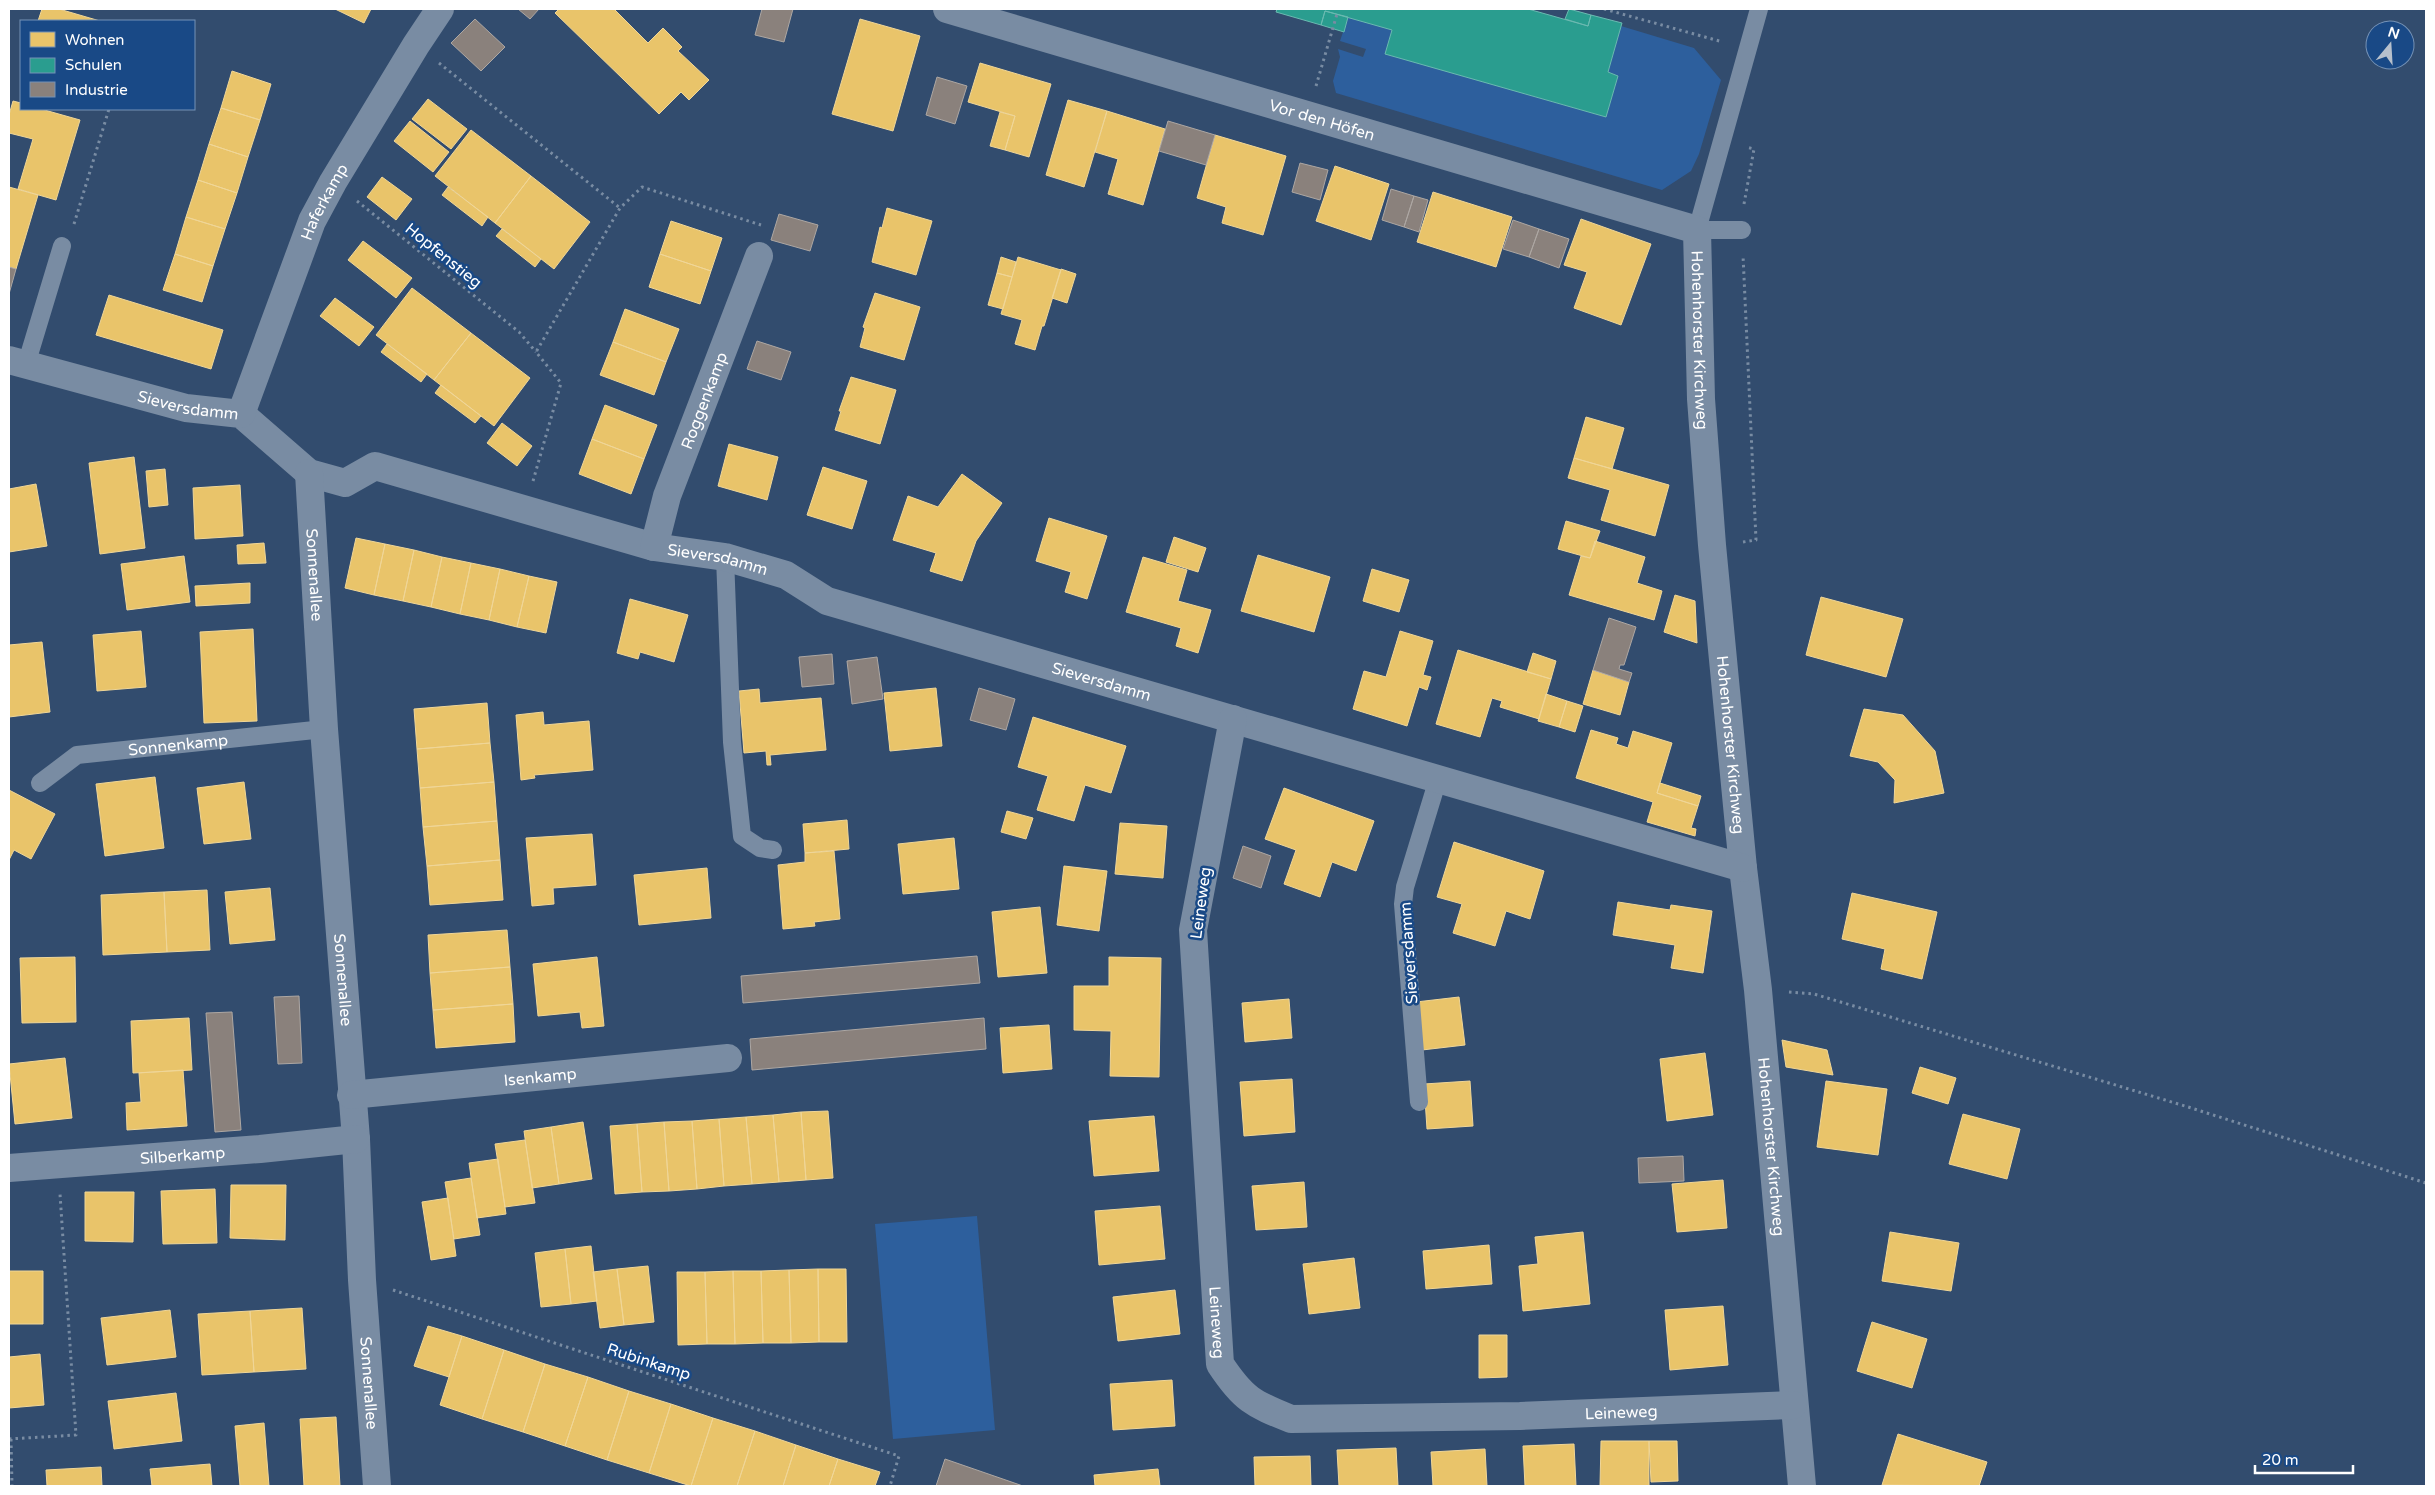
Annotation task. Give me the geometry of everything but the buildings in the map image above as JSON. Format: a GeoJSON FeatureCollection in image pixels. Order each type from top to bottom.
{"type":"FeatureCollection","features":[{"type":"Feature","properties":{"kind":"street","name":"Haferkamp"},"geometry":{"type":"LineString","coordinates":[[241,414],[312,221],[333,182],[440,9]]}},
{"type":"Feature","properties":{"kind":"street","name":"Vor den Höfen"},"geometry":{"type":"LineString","coordinates":[[947,9],[1697,230]]}},
{"type":"Feature","properties":{"kind":"street","name":"Hohenhorster Kirchweg"},"geometry":{"type":"LineString","coordinates":[[1697,230],[1700,399],[1712,545],[1743,868],[1758,990],[1793,1405],[1802,1486]]}},
{"type":"Feature","properties":{"kind":"street","name":"Roggenkamp"},"geometry":{"type":"LineString","coordinates":[[654,546],[667,496],[759,256]]}},
{"type":"Feature","properties":{"kind":"street","name":"Sieversdamm"},"geometry":{"type":"LineString","coordinates":[[18,363],[186,408],[241,414],[309,473],[345,483],[375,466],[654,546],[725,556],[786,575],[827,601],[1743,868]]}},
{"type":"Feature","properties":{"kind":"street","name":"Sonnenallee"},"geometry":{"type":"LineString","coordinates":[[309,473],[324,729],[351,1095],[356,1139],[362,1280],[377,1486]]}},
{"type":"Feature","properties":{"kind":"street","name":"Leineweg"},"geometry":{"type":"LineString","coordinates":[[1233,719],[1193,930],[1220,1364],[1235,1388],[1257,1406],[1291,1419],[1520,1416],[1793,1405]]}},
{"type":"Feature","properties":{"kind":"street","name":"Isenkamp"},"geometry":{"type":"LineString","coordinates":[[351,1095],[728,1058]]}},
{"type":"Feature","properties":{"kind":"street","name":"Silberkamp"},"geometry":{"type":"LineString","coordinates":[[9,1168],[260,1149],[356,1139]]}},
{"type":"Feature","properties":{"kind":"lane","name":"Hohenhorster Kirchweg"},"geometry":{"type":"LineString","coordinates":[[1697,230],[1759,9]]}},
{"type":"Feature","properties":{"kind":"lane"},"geometry":{"type":"LineString","coordinates":[[1697,230],[1742,230]]}},
{"type":"Feature","properties":{"kind":"lane"},"geometry":{"type":"LineString","coordinates":[[18,363],[62,246]]}},
{"type":"Feature","properties":{"kind":"lane"},"geometry":{"type":"LineString","coordinates":[[725,556],[732,742],[742,836],[760,848],[773,850]]}},
{"type":"Feature","properties":{"kind":"lane","name":"Sonnenkamp"},"geometry":{"type":"LineString","coordinates":[[40,783],[77,755],[324,729]]}},
{"type":"Feature","properties":{"kind":"lane","name":"Sieversdamm"},"geometry":{"type":"LineString","coordinates":[[1419,1102],[1404,904],[1406,887],[1438,779]]}},
{"type":"Feature","properties":{"kind":"path"},"geometry":{"type":"LineString","coordinates":[[1604,9],[1748,50]]}},
{"type":"Feature","properties":{"kind":"path"},"geometry":{"type":"LineString","coordinates":[[1308,115],[1336,14]]}},
{"type":"Feature","properties":{"kind":"path"},"geometry":{"type":"LineString","coordinates":[[416,45],[620,208]]}},
{"type":"Feature","properties":{"kind":"path"},"geometry":{"type":"LineString","coordinates":[[62,246],[70,236],[108,110]]}},
{"type":"Feature","properties":{"kind":"path"},"geometry":{"type":"LineString","coordinates":[[1712,545],[1756,540],[1742,230],[1742,216],[1754,149],[1722,139]]}},
{"type":"Feature","properties":{"kind":"path","name":"Hopfenstieg"},"geometry":{"type":"LineString","coordinates":[[333,182],[518,332],[561,383],[525,510]]}},
{"type":"Feature","properties":{"kind":"path"},"geometry":{"type":"LineString","coordinates":[[536,352],[620,208],[642,187],[761,225],[754,244],[759,256]]}},
{"type":"Feature","properties":{"kind":"path"},"geometry":{"type":"LineString","coordinates":[[1758,990],[1814,994],[2185,1106],[2426,1183]]}},
{"type":"Feature","properties":{"kind":"path"},"geometry":{"type":"LineString","coordinates":[[12,1486],[10,1439],[76,1435],[58,1164]]}},
{"type":"Feature","properties":{"kind":"path","name":"Rubinkamp"},"geometry":{"type":"LineString","coordinates":[[362,1280],[899,1456],[890,1486]]}},
{"type":"Feature","properties":{"kind":"shaded area"},"geometry":{"type":"Polygon","coordinates":[[[1348,17],[1392,30],[1386,54],[1606,117],[1618,76],[1608,72],[1621,26],[1694,48],[1721,80],[1699,154],[1691,171],[1662,190],[1336,93],[1333,81],[1340,57],[1338,49],[1363,57],[1366,49],[1340,41],[1348,17]]]}},
{"type":"Feature","properties":{"kind":"shaded area"},"geometry":{"type":"Polygon","coordinates":[[[977,1216],[995,1430],[893,1439],[875,1224],[977,1216]]]}}]}
